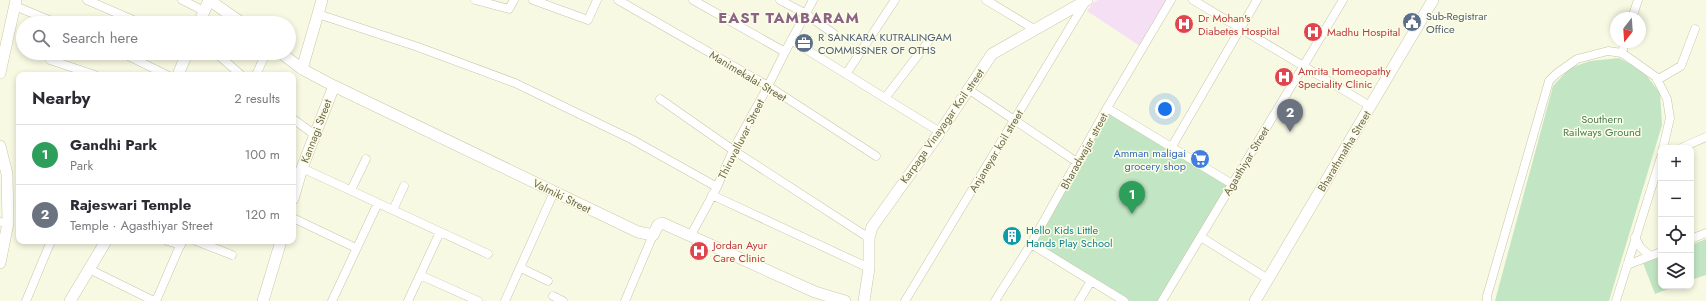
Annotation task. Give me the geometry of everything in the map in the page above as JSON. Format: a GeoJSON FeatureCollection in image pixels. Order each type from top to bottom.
{"type":"FeatureCollection","features":[{"type":"Feature","properties":{"kind":"street"},"geometry":{"type":"LineString","coordinates":[[87,0],[124,16]]}},
{"type":"Feature","properties":{"kind":"street"},"geometry":{"type":"LineString","coordinates":[[182,0],[204,10]]}},
{"type":"Feature","properties":{"kind":"street"},"geometry":{"type":"LineString","coordinates":[[202,16],[210,0],[232,16]]}},
{"type":"Feature","properties":{"kind":"street"},"geometry":{"type":"LineString","coordinates":[[302,69],[322,0]]}},
{"type":"Feature","properties":{"kind":"street"},"geometry":{"type":"LineString","coordinates":[[475,0],[509,10],[514,0]]}},
{"type":"Feature","properties":{"kind":"street"},"geometry":{"type":"LineString","coordinates":[[533,0],[588,20],[597,0]]}},
{"type":"Feature","properties":{"kind":"street","name":"Manimekalai Street"},"geometry":{"type":"LineString","coordinates":[[618,0],[768,86],[876,156]]}},
{"type":"Feature","properties":{"kind":"street"},"geometry":{"type":"LineString","coordinates":[[693,0],[785,52]]}},
{"type":"Feature","properties":{"kind":"street"},"geometry":{"type":"LineString","coordinates":[[780,0],[806,14],[834,34]]}},
{"type":"Feature","properties":{"kind":"street","name":"Thiruvalluvar Street"},"geometry":{"type":"LineString","coordinates":[[691,235],[717,187],[733,150],[813,0]]}},
{"type":"Feature","properties":{"kind":"street"},"geometry":{"type":"LineString","coordinates":[[846,74],[895,0]]}},
{"type":"Feature","properties":{"kind":"street"},"geometry":{"type":"LineString","coordinates":[[986,0],[1034,29]]}},
{"type":"Feature","properties":{"kind":"street","name":"Karpaga Vinayagar Koil street"},"geometry":{"type":"LineString","coordinates":[[864,301],[869,268],[869,238],[872,227],[940,132],[992,54],[1087,0]]}},
{"type":"Feature","properties":{"kind":"street","name":"Anjaneyar koil street"},"geometry":{"type":"LineString","coordinates":[[905,301],[1087,0]]}},
{"type":"Feature","properties":{"kind":"street","name":"Bharadwajar street"},"geometry":{"type":"LineString","coordinates":[[995,301],[1031,244],[1107,108],[1172,0]]}},
{"type":"Feature","properties":{"kind":"street"},"geometry":{"type":"LineString","coordinates":[[1194,0],[1370,106]]}},
{"type":"Feature","properties":{"kind":"street"},"geometry":{"type":"LineString","coordinates":[[1170,148],[1257,0]]}},
{"type":"Feature","properties":{"kind":"street","name":"Agasthiyar Street"},"geometry":{"type":"LineString","coordinates":[[1162,301],[1343,0]]}},
{"type":"Feature","properties":{"kind":"street","name":"Bharathmatha Street"},"geometry":{"type":"LineString","coordinates":[[1255,301],[1433,0]]}},
{"type":"Feature","properties":{"kind":"street"},"geometry":{"type":"LineString","coordinates":[[1634,12],[1638,0]]}},
{"type":"Feature","properties":{"kind":"street"},"geometry":{"type":"LineString","coordinates":[[0,73],[16,3],[42,16]]}},
{"type":"Feature","properties":{"kind":"street"},"geometry":{"type":"LineString","coordinates":[[318,14],[418,47],[515,83],[631,139],[717,187]]}},
{"type":"Feature","properties":{"kind":"street"},"geometry":{"type":"LineString","coordinates":[[1658,80],[1682,66],[1695,29]]}},
{"type":"Feature","properties":{"kind":"street"},"geometry":{"type":"LineString","coordinates":[[791,40],[940,132]]}},
{"type":"Feature","properties":{"kind":"street"},"geometry":{"type":"LineString","coordinates":[[885,98],[928,42]]}},
{"type":"Feature","properties":{"kind":"street"},"geometry":{"type":"LineString","coordinates":[[1622,53],[1623,48]]}},
{"type":"Feature","properties":{"kind":"street"},"geometry":{"type":"LineString","coordinates":[[1487,299],[1550,81],[1556,74],[1577,59],[1608,51],[1622,53],[1656,77],[1667,99],[1670,118],[1664,145]]}},
{"type":"Feature","properties":{"kind":"street"},"geometry":{"type":"LineString","coordinates":[[50,60],[86,72]]}},
{"type":"Feature","properties":{"kind":"street"},"geometry":{"type":"LineString","coordinates":[[136,60],[161,72]]}},
{"type":"Feature","properties":{"kind":"street"},"geometry":{"type":"LineString","coordinates":[[179,72],[184,60]]}},
{"type":"Feature","properties":{"kind":"street"},"geometry":{"type":"LineString","coordinates":[[224,60],[238,72]]}},
{"type":"Feature","properties":{"kind":"street"},"geometry":{"type":"LineString","coordinates":[[257,72],[263,60]]}},
{"type":"Feature","properties":{"kind":"street","name":"Valmiki Street"},"geometry":{"type":"LineString","coordinates":[[291,60],[302,69],[334,86],[638,232],[653,235]]}},
{"type":"Feature","properties":{"kind":"street","name":"Kannagi Street"},"geometry":{"type":"LineString","coordinates":[[296,189],[302,168],[334,86]]}},
{"type":"Feature","properties":{"kind":"street"},"geometry":{"type":"LineString","coordinates":[[968,89],[1077,162]]}},
{"type":"Feature","properties":{"kind":"street"},"geometry":{"type":"LineString","coordinates":[[660,99],[733,150],[869,238]]}},
{"type":"Feature","properties":{"kind":"street"},"geometry":{"type":"LineString","coordinates":[[1107,108],[1170,148],[1232,184]]}},
{"type":"Feature","properties":{"kind":"street"},"geometry":{"type":"LineString","coordinates":[[296,121],[315,135]]}},
{"type":"Feature","properties":{"kind":"street"},"geometry":{"type":"LineString","coordinates":[[1688,145],[1706,137]]}},
{"type":"Feature","properties":{"kind":"street"},"geometry":{"type":"LineString","coordinates":[[0,146],[7,174],[0,263]]}},
{"type":"Feature","properties":{"kind":"street"},"geometry":{"type":"LineString","coordinates":[[351,190],[366,158]]}},
{"type":"Feature","properties":{"kind":"street"},"geometry":{"type":"LineString","coordinates":[[1616,301],[1658,166]]}},
{"type":"Feature","properties":{"kind":"street"},"geometry":{"type":"LineString","coordinates":[[302,168],[488,254]]}},
{"type":"Feature","properties":{"kind":"street"},"geometry":{"type":"LineString","coordinates":[[393,210],[404,186]]}},
{"type":"Feature","properties":{"kind":"street"},"geometry":{"type":"LineString","coordinates":[[505,301],[554,192]]}},
{"type":"Feature","properties":{"kind":"street"},"geometry":{"type":"LineString","coordinates":[[712,195],[869,268]]}},
{"type":"Feature","properties":{"kind":"street"},"geometry":{"type":"LineString","coordinates":[[332,301],[378,203]]}},
{"type":"Feature","properties":{"kind":"street"},"geometry":{"type":"LineString","coordinates":[[296,219],[356,248]]}},
{"type":"Feature","properties":{"kind":"street"},"geometry":{"type":"LineString","coordinates":[[627,300],[653,235],[658,225],[662,223],[815,292],[845,301]]}},
{"type":"Feature","properties":{"kind":"street"},"geometry":{"type":"LineString","coordinates":[[408,301],[440,232]]}},
{"type":"Feature","properties":{"kind":"street"},"geometry":{"type":"LineString","coordinates":[[1694,238],[1706,233]]}},
{"type":"Feature","properties":{"kind":"street"},"geometry":{"type":"LineString","coordinates":[[1201,237],[1268,278]]}},
{"type":"Feature","properties":{"kind":"street"},"geometry":{"type":"LineString","coordinates":[[1635,237],[1640,247],[1650,256]]}},
{"type":"Feature","properties":{"kind":"street"},"geometry":{"type":"LineString","coordinates":[[26,301],[50,244]]}},
{"type":"Feature","properties":{"kind":"street"},"geometry":{"type":"LineString","coordinates":[[70,301],[104,244]]}},
{"type":"Feature","properties":{"kind":"street"},"geometry":{"type":"LineString","coordinates":[[89,269],[155,301],[182,244]]}},
{"type":"Feature","properties":{"kind":"street"},"geometry":{"type":"LineString","coordinates":[[204,244],[232,255]]}},
{"type":"Feature","properties":{"kind":"street"},"geometry":{"type":"LineString","coordinates":[[263,301],[280,244]]}},
{"type":"Feature","properties":{"kind":"street"},"geometry":{"type":"LineString","coordinates":[[1031,244],[1124,301]]}},
{"type":"Feature","properties":{"kind":"street"},"geometry":{"type":"LineString","coordinates":[[1627,266],[1658,253]]}},
{"type":"Feature","properties":{"kind":"street"},"geometry":{"type":"LineString","coordinates":[[521,268],[548,281]]}},
{"type":"Feature","properties":{"kind":"street"},"geometry":{"type":"LineString","coordinates":[[420,275],[478,301]]}},
{"type":"Feature","properties":{"kind":"street"},"geometry":{"type":"LineString","coordinates":[[1079,301],[1091,281]]}},
{"type":"Feature","properties":{"kind":"street"},"geometry":{"type":"LineString","coordinates":[[553,296],[563,301]]}},
{"type":"Feature","properties":{"kind":"shaded area"},"geometry":{"type":"Polygon","coordinates":[[[1098,0],[1167,0],[1140,46],[1087,11],[1093,3],[1098,0]]]}},
{"type":"Feature","properties":{"kind":"green space","name":"Southern Railways Ground"},"geometry":{"type":"Polygon","coordinates":[[[1619,58],[1643,71],[1660,93],[1662,125],[1609,301],[1495,301],[1553,86],[1570,68],[1590,61],[1619,58]]]}},
{"type":"Feature","properties":{"kind":"green space"},"geometry":{"type":"Polygon","coordinates":[[[1107,108],[1232,184],[1162,301],[1130,301],[1033,245],[1107,108]]]}},
{"type":"Feature","properties":{"kind":"green space"},"geometry":{"type":"Polygon","coordinates":[[[1706,239],[1706,275],[1694,279],[1694,253],[1694,244],[1706,239]]]}},
{"type":"Feature","properties":{"kind":"green space"},"geometry":{"type":"Polygon","coordinates":[[[1658,257],[1658,289],[1668,289],[1655,294],[1643,263],[1658,257]]]}},
{"type":"Feature","properties":{"kind":"place","name":"Sub-Registrar Office"},"geometry":{"type":"Point","coordinates":[1412,22]}},
{"type":"Feature","properties":{"kind":"place","name":"Dr Mohan's Diabetes Hospital"},"geometry":{"type":"Point","coordinates":[1184,24]}},
{"type":"Feature","properties":{"kind":"place","name":"Madhu Hospital"},"geometry":{"type":"Point","coordinates":[1313,32]}},
{"type":"Feature","properties":{"kind":"place","name":"R SANKARA KUTRALINGAM COMMISSNER OF OTHS"},"geometry":{"type":"Point","coordinates":[804,43]}},
{"type":"Feature","properties":{"kind":"place","name":"Amrita Homeopathy Speciality Clinic"},"geometry":{"type":"Point","coordinates":[1284,77]}},
{"type":"Feature","properties":{"kind":"place","name":"Rajeswari Temple"},"geometry":{"type":"Point","coordinates":[1290,132]}},
{"type":"Feature","properties":{"kind":"place","name":"Amman maligai grocery shop"},"geometry":{"type":"Point","coordinates":[1200,159]}},
{"type":"Feature","properties":{"kind":"place","name":"Gandhi Park"},"geometry":{"type":"Point","coordinates":[1132,214]}},
{"type":"Feature","properties":{"kind":"place","name":"Hello Kids Little Hands Play School"},"geometry":{"type":"Point","coordinates":[1012,236]}},
{"type":"Feature","properties":{"kind":"place","name":"Jordan Ayur Care Clinic"},"geometry":{"type":"Point","coordinates":[699,251]}},
{"type":"Feature","properties":{"kind":"district","name":"EAST TAMBARAM"},"geometry":{"type":"Point","coordinates":[789,18]}}]}
